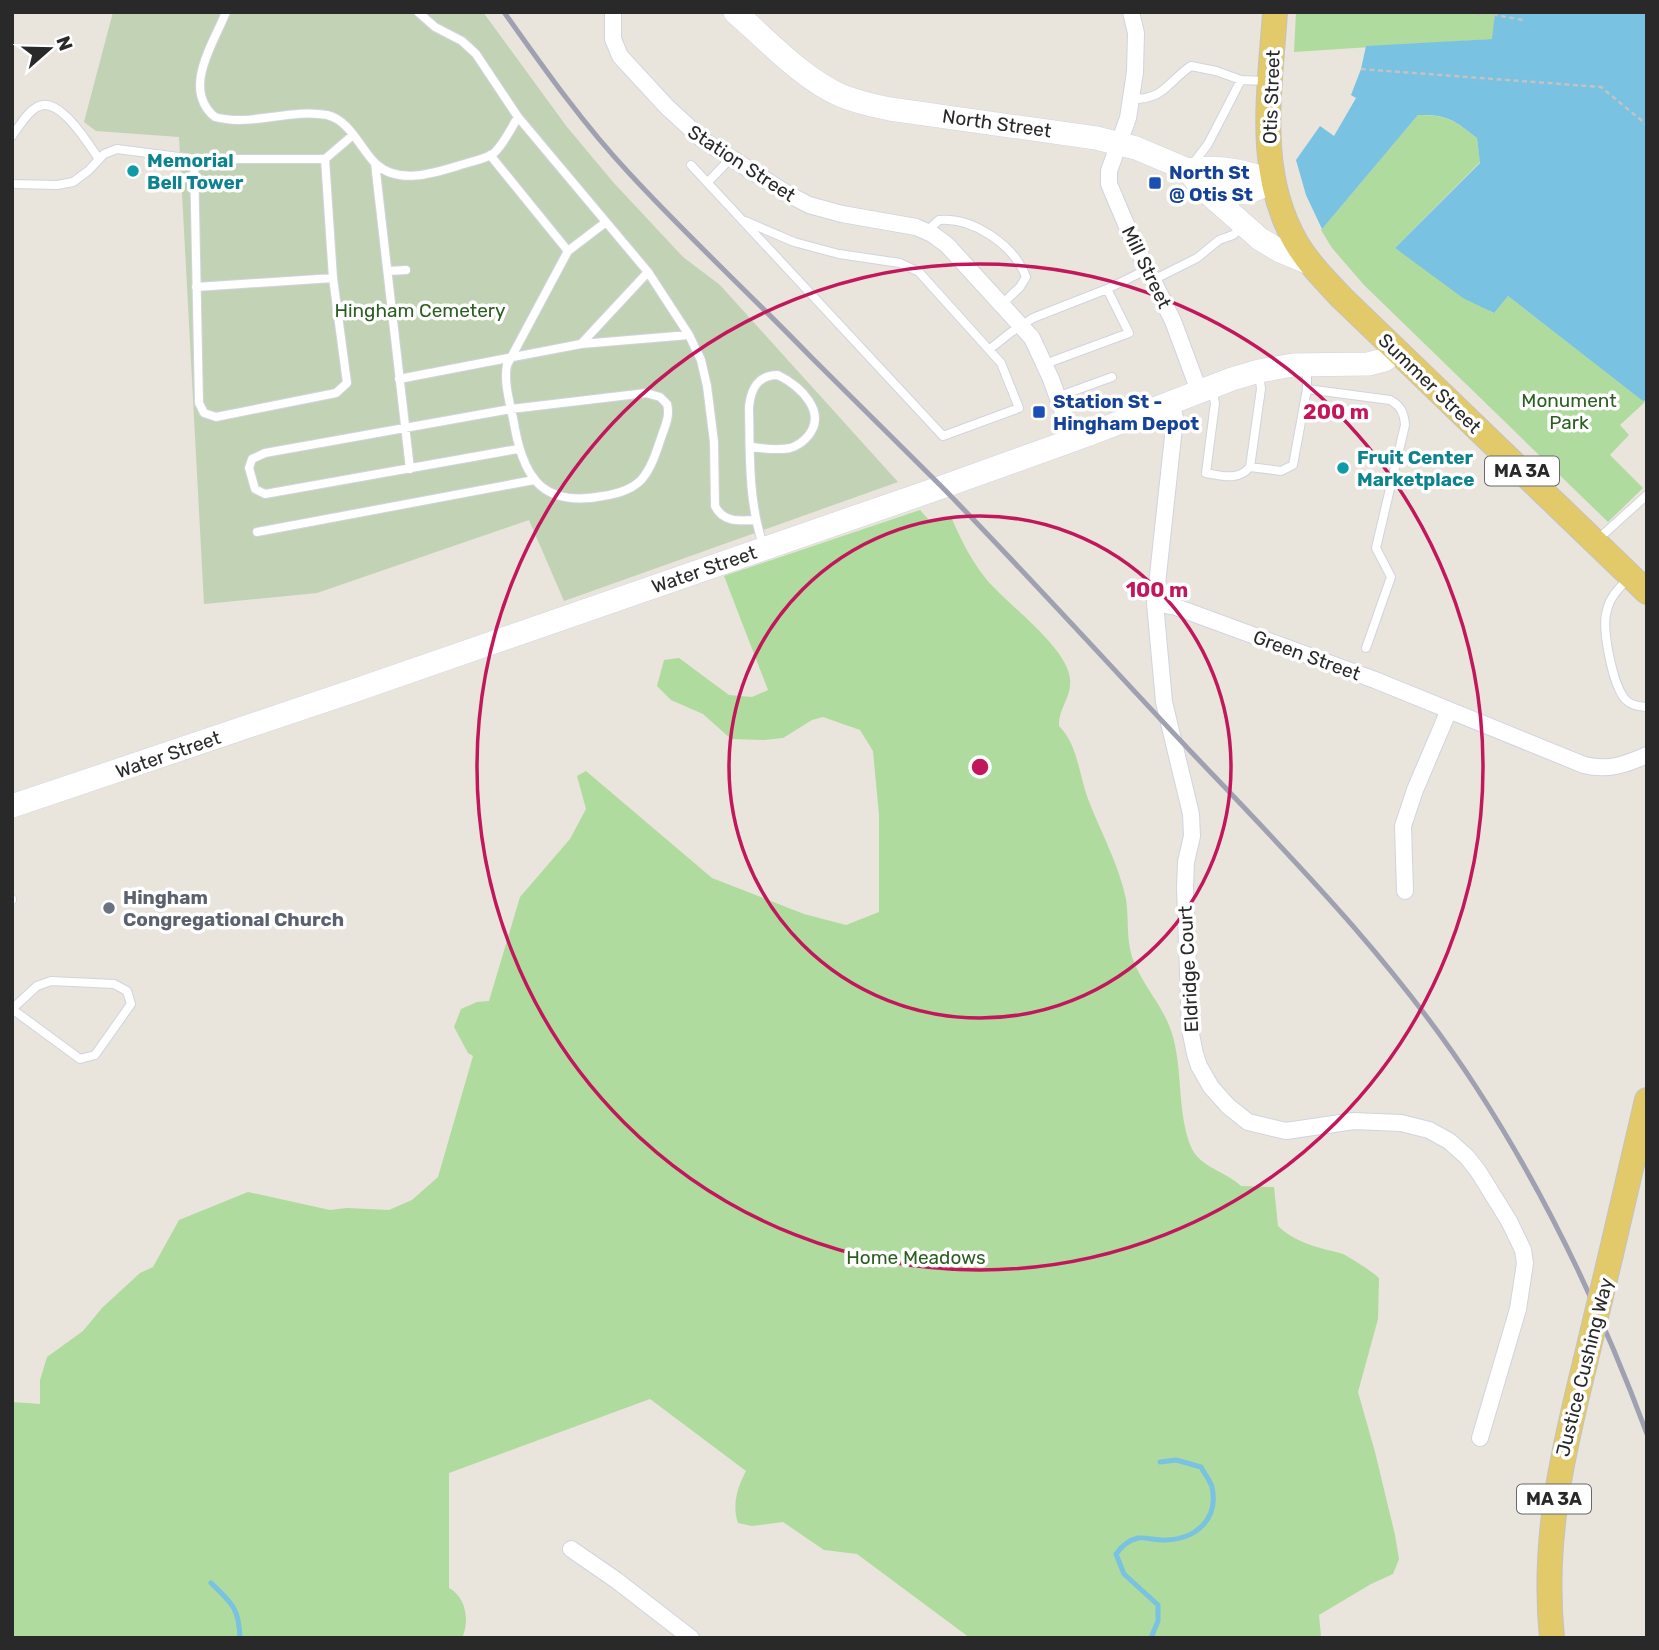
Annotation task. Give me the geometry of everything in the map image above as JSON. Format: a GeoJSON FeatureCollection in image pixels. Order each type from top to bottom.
{"type":"FeatureCollection","features":[{"type":"Feature","properties":{"kind":"main road","name":"North Street"},"geometry":{"type":"LineString","coordinates":[[735,12],[811,78],[841,96],[858,102],[890,109],[1069,133],[1119,143],[1164,159],[1194,178],[1247,193],[1273,182]]}},
{"type":"Feature","properties":{"kind":"main road","name":"Otis Street"},"geometry":{"type":"LineString","coordinates":[[1273,182],[1267,137],[1275,12]]}},
{"type":"Feature","properties":{"kind":"main road"},"geometry":{"type":"LineString","coordinates":[[1194,178],[1259,239],[1311,264]]}},
{"type":"Feature","properties":{"kind":"main road","name":"Summer Street"},"geometry":{"type":"LineString","coordinates":[[1273,182],[1290,231],[1311,264],[1342,298],[1639,584]]}},
{"type":"Feature","properties":{"kind":"main road","name":"Water Street"},"geometry":{"type":"LineString","coordinates":[[12,806],[764,548],[1073,440],[1259,371],[1307,364],[1363,364],[1384,360],[1397,351]]}},
{"type":"Feature","properties":{"kind":"main road","name":"Justice Cushing Way"},"geometry":{"type":"LineString","coordinates":[[1552,1638],[1549,1568],[1555,1498],[1567,1434],[1647,1100]]}},
{"type":"Feature","properties":{"kind":"street","name":"Station Street"},"geometry":{"type":"LineString","coordinates":[[613,12],[613,39],[625,63],[685,126],[786,193],[818,208],[906,224],[927,231],[957,255],[1037,346],[1073,440]]}},
{"type":"Feature","properties":{"kind":"street","name":"Mill Street"},"geometry":{"type":"LineString","coordinates":[[1131,12],[1137,55],[1128,118],[1109,172],[1109,184],[1205,389]]}},
{"type":"Feature","properties":{"kind":"street"},"geometry":{"type":"LineString","coordinates":[[1155,603],[1175,418],[1171,402]]}},
{"type":"Feature","properties":{"kind":"street","name":"Green Street"},"geometry":{"type":"LineString","coordinates":[[1155,603],[1177,607],[1593,767],[1615,767],[1647,755]]}},
{"type":"Feature","properties":{"kind":"street","name":"Eldridge Court"},"geometry":{"type":"LineString","coordinates":[[1155,603],[1164,702],[1191,814],[1192,836],[1186,862],[1185,888],[1190,1029],[1199,1066],[1219,1097],[1248,1122],[1286,1131],[1354,1121],[1401,1123],[1429,1130],[1449,1141],[1478,1171],[1509,1221],[1523,1250],[1525,1263],[1518,1309],[1480,1438]]}},
{"type":"Feature","properties":{"kind":"street"},"geometry":{"type":"LineString","coordinates":[[1405,891],[1403,826],[1415,790],[1449,710]]}},
{"type":"Feature","properties":{"kind":"street"},"geometry":{"type":"LineString","coordinates":[[570,1549],[616,1580],[691,1638]]}},
{"type":"Feature","properties":{"kind":"lane"},"geometry":{"type":"LineString","coordinates":[[226,12],[203,61],[202,92],[208,112],[215,117],[238,121],[289,115],[328,115],[340,121],[375,163],[388,172],[416,175],[438,172],[490,156],[518,117]]}},
{"type":"Feature","properties":{"kind":"lane"},"geometry":{"type":"LineString","coordinates":[[418,12],[435,27],[470,48],[518,117],[648,272],[689,335],[701,360],[714,442],[715,506],[720,515],[729,520],[754,520]]}},
{"type":"Feature","properties":{"kind":"lane"},"geometry":{"type":"LineString","coordinates":[[1130,99],[1147,100],[1164,91],[1191,66],[1241,80],[1270,80]]}},
{"type":"Feature","properties":{"kind":"lane"},"geometry":{"type":"LineString","coordinates":[[1194,178],[1241,80]]}},
{"type":"Feature","properties":{"kind":"lane"},"geometry":{"type":"LineString","coordinates":[[12,136],[31,111],[40,105],[51,105],[59,109],[79,130],[99,159]]}},
{"type":"Feature","properties":{"kind":"lane"},"geometry":{"type":"LineString","coordinates":[[12,184],[57,185],[73,182],[104,154],[117,149],[194,159],[325,159],[353,135]]}},
{"type":"Feature","properties":{"kind":"lane"},"geometry":{"type":"LineString","coordinates":[[490,156],[568,251]]}},
{"type":"Feature","properties":{"kind":"lane"},"geometry":{"type":"LineString","coordinates":[[708,182],[731,158]]}},
{"type":"Feature","properties":{"kind":"lane"},"geometry":{"type":"LineString","coordinates":[[194,159],[199,402],[204,413],[216,417],[337,393],[346,383],[347,372],[333,278],[325,159]]}},
{"type":"Feature","properties":{"kind":"lane"},"geometry":{"type":"LineString","coordinates":[[375,163],[410,469]]}},
{"type":"Feature","properties":{"kind":"lane"},"geometry":{"type":"LineString","coordinates":[[691,165],[943,436],[1018,408],[1001,363],[914,268],[794,243],[745,221]]}},
{"type":"Feature","properties":{"kind":"lane"},"geometry":{"type":"LineString","coordinates":[[927,231],[939,220],[961,221],[984,229],[1021,262],[1026,276],[1020,287],[1002,304]]}},
{"type":"Feature","properties":{"kind":"lane"},"geometry":{"type":"LineString","coordinates":[[519,449],[265,494],[254,489],[249,468],[252,459],[265,453],[511,409],[646,393],[660,397],[668,408],[668,417],[641,480],[627,489],[587,499],[570,499],[550,491],[534,480],[519,449],[511,409],[506,374],[512,357],[568,251],[606,222]]}},
{"type":"Feature","properties":{"kind":"lane"},"geometry":{"type":"LineString","coordinates":[[990,349],[1021,325],[1107,289],[1197,258],[1219,240],[1237,233],[1244,225]]}},
{"type":"Feature","properties":{"kind":"lane"},"geometry":{"type":"LineString","coordinates":[[388,271],[406,270]]}},
{"type":"Feature","properties":{"kind":"lane"},"geometry":{"type":"LineString","coordinates":[[581,344],[648,272]]}},
{"type":"Feature","properties":{"kind":"lane"},"geometry":{"type":"LineString","coordinates":[[196,287],[333,278]]}},
{"type":"Feature","properties":{"kind":"lane"},"geometry":{"type":"LineString","coordinates":[[1045,364],[1129,333],[1107,289]]}},
{"type":"Feature","properties":{"kind":"lane"},"geometry":{"type":"LineString","coordinates":[[399,379],[581,344],[689,335]]}},
{"type":"Feature","properties":{"kind":"lane"},"geometry":{"type":"LineString","coordinates":[[1250,467],[1280,471],[1293,465],[1307,389],[1307,364]]}},
{"type":"Feature","properties":{"kind":"lane"},"geometry":{"type":"LineString","coordinates":[[1205,389],[1215,403],[1206,473],[1235,477],[1250,467],[1261,389],[1259,371]]}},
{"type":"Feature","properties":{"kind":"lane"},"geometry":{"type":"LineString","coordinates":[[750,447],[792,447],[804,441],[813,429],[815,415],[810,402],[778,375],[766,376],[755,384],[749,407],[750,447],[754,520],[764,548]]}},
{"type":"Feature","properties":{"kind":"lane"},"geometry":{"type":"LineString","coordinates":[[1057,397],[1112,377]]}},
{"type":"Feature","properties":{"kind":"lane"},"geometry":{"type":"LineString","coordinates":[[1307,389],[1390,400],[1397,404],[1405,417],[1376,548],[1391,577],[1366,648]]}},
{"type":"Feature","properties":{"kind":"lane"},"geometry":{"type":"LineString","coordinates":[[257,532],[534,480]]}},
{"type":"Feature","properties":{"kind":"lane"},"geometry":{"type":"LineString","coordinates":[[1595,542],[1647,495]]}},
{"type":"Feature","properties":{"kind":"lane"},"geometry":{"type":"LineString","coordinates":[[1639,584],[1612,597],[1605,619],[1605,630],[1620,691],[1631,704],[1647,707]]}},
{"type":"Feature","properties":{"kind":"lane"},"geometry":{"type":"LineString","coordinates":[[51,981],[114,984],[127,991],[131,1004],[95,1055],[80,1059],[12,1009],[37,986],[51,981]]}},
{"type":"Feature","properties":{"kind":"path"},"geometry":{"type":"LineString","coordinates":[[1476,15],[1483,13],[1524,20]]}},
{"type":"Feature","properties":{"kind":"path"},"geometry":{"type":"LineString","coordinates":[[1361,69],[1601,87],[1647,125]]}},
{"type":"Feature","properties":{"kind":"green space","name":"Hingham Cemetery"},"geometry":{"type":"Polygon","coordinates":[[[113,12],[483,12],[567,127],[613,182],[683,257],[720,285],[898,482],[564,601],[529,520],[317,593],[204,604],[179,137],[96,131],[84,122],[113,12]]]}},
{"type":"Feature","properties":{"kind":"green space"},"geometry":{"type":"Polygon","coordinates":[[[1296,12],[1495,12],[1493,39],[1294,52],[1296,12]]]}},
{"type":"Feature","properties":{"kind":"green space","name":"Monument Park"},"geometry":{"type":"Polygon","coordinates":[[[1418,115],[1450,120],[1477,138],[1480,162],[1395,248],[1493,313],[1508,296],[1645,402],[1620,425],[1629,435],[1610,455],[1643,488],[1608,522],[1364,285],[1332,248],[1321,230],[1418,115]]]}},
{"type":"Feature","properties":{"kind":"green space","name":"Home Meadows"},"geometry":{"type":"Polygon","coordinates":[[[920,510],[929,520],[952,519],[967,551],[982,573],[1048,640],[1066,667],[1070,685],[1059,726],[1074,751],[1088,799],[1123,885],[1132,957],[1165,1016],[1173,1037],[1184,1120],[1195,1154],[1241,1186],[1274,1187],[1278,1226],[1283,1231],[1307,1244],[1343,1254],[1379,1278],[1378,1319],[1358,1392],[1395,1535],[1399,1559],[1393,1574],[1319,1615],[1321,1636],[1318,1638],[970,1638],[857,1554],[824,1550],[783,1522],[752,1526],[738,1523],[736,1497],[746,1471],[650,1399],[449,1473],[449,1588],[459,1597],[465,1610],[466,1624],[462,1638],[12,1638],[12,1402],[40,1404],[40,1380],[47,1357],[83,1331],[102,1308],[140,1273],[153,1267],[179,1220],[248,1192],[330,1210],[389,1210],[412,1200],[438,1177],[473,1056],[468,1053],[454,1027],[461,1009],[477,1002],[489,1001],[520,897],[570,839],[586,809],[577,776],[586,771],[712,878],[804,914],[846,925],[879,912],[879,815],[873,751],[860,730],[823,717],[812,720],[783,738],[731,739],[703,714],[671,700],[657,686],[664,660],[679,658],[729,695],[752,697],[768,690],[724,576],[920,510]]]}},
{"type":"Feature","properties":{"kind":"water"},"geometry":{"type":"Polygon","coordinates":[[[1495,12],[1647,12],[1647,400],[1643,401],[1508,296],[1494,313],[1463,298],[1395,248],[1480,163],[1477,138],[1456,123],[1443,117],[1418,115],[1322,229],[1306,195],[1296,160],[1320,126],[1334,136],[1356,98],[1351,95],[1366,46],[1492,39],[1495,12]]]}},
{"type":"Feature","properties":{"kind":"waterway"},"geometry":{"type":"LineString","coordinates":[[1151,1638],[1158,1621],[1158,1605],[1124,1574],[1116,1554],[1131,1540],[1177,1539],[1196,1531],[1208,1518],[1213,1498],[1211,1484],[1201,1467],[1176,1460],[1160,1462]]}},
{"type":"Feature","properties":{"kind":"waterway"},"geometry":{"type":"LineString","coordinates":[[211,1583],[233,1607],[240,1638]]}},
{"type":"Feature","properties":{"kind":"railway"},"geometry":{"type":"LineString","coordinates":[[504,12],[580,115],[629,173],[942,487],[1307,875],[1379,956],[1476,1087],[1526,1170],[1592,1300],[1647,1434]]}},
{"type":"Feature","properties":{"kind":"place","name":"Memorial Bell Tower"},"geometry":{"type":"Point","coordinates":[133,171]}},
{"type":"Feature","properties":{"kind":"place","name":"North St @ Otis St"},"geometry":{"type":"Point","coordinates":[1155,183]}},
{"type":"Feature","properties":{"kind":"place","name":"Station St - Hingham Depot"},"geometry":{"type":"Point","coordinates":[1039,412]}},
{"type":"Feature","properties":{"kind":"place","name":"Fruit Center Marketplace"},"geometry":{"type":"Point","coordinates":[1343,468]}},
{"type":"Feature","properties":{"kind":"place","name":"Hingham Congregational Church"},"geometry":{"type":"Point","coordinates":[109,908]}}]}
